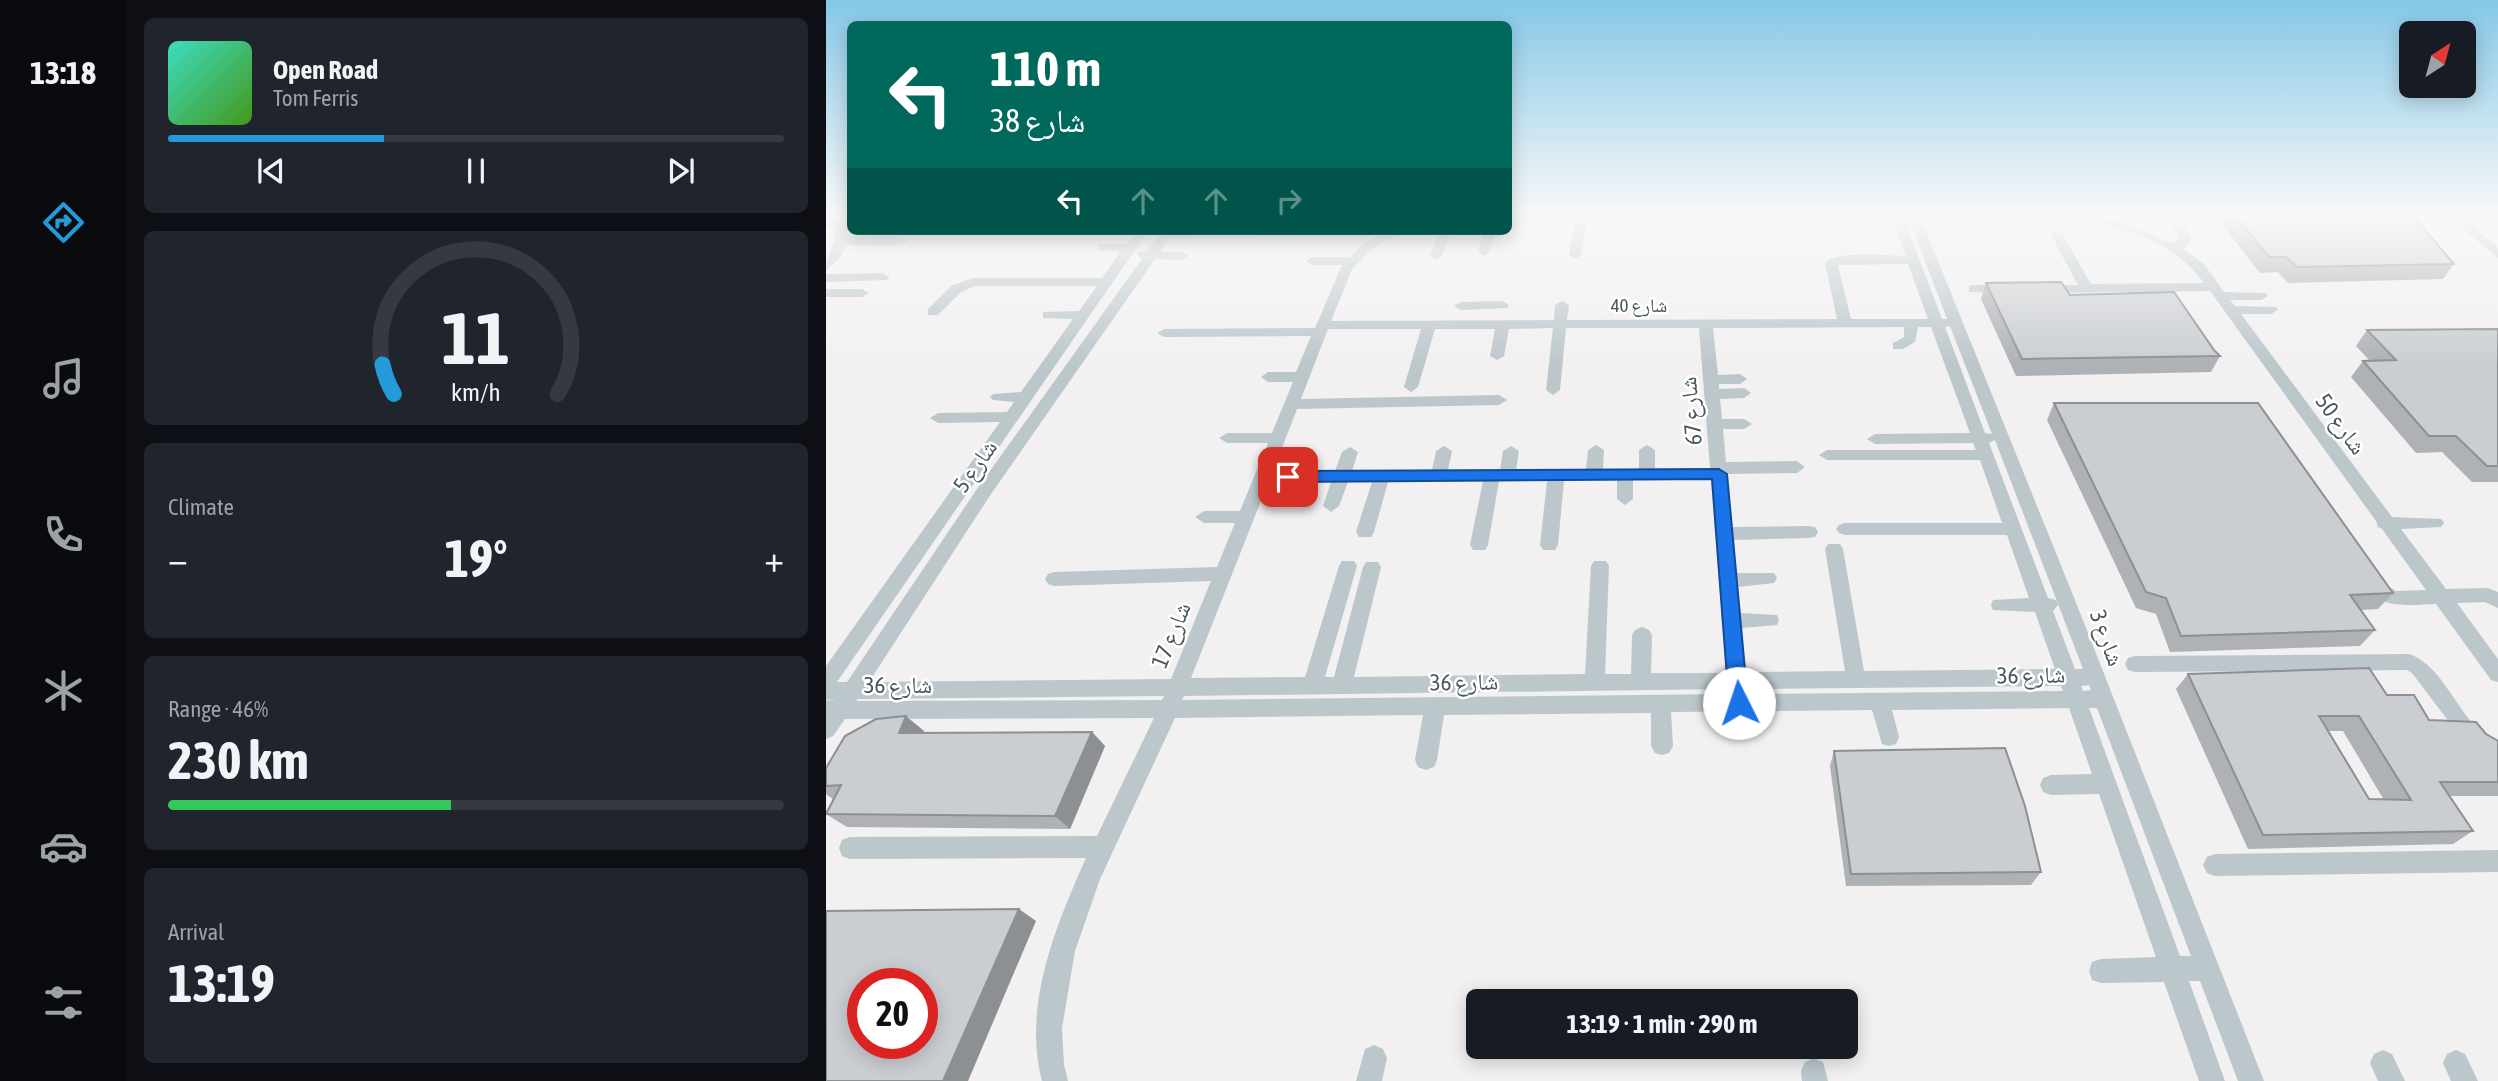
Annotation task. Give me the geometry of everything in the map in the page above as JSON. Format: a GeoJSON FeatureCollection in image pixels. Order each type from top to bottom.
{"type":"FeatureCollection","features":[{"type":"Feature","properties":{"kind":"street","name":"شارع 5"},"geometry":{"type":"LineString","coordinates":[[826,682],[1120,263]]}},
{"type":"Feature","properties":{"kind":"street","name":"شارع 5"},"geometry":{"type":"LineString","coordinates":[[826,730],[833,709],[853,691],[983,494],[1146,263]]}},
{"type":"Feature","properties":{"kind":"street","name":"شارع 17"},"geometry":{"type":"LineString","coordinates":[[1055,1081],[1051,1071],[1049,1028],[1056,980],[1068,934],[1168,709],[1301,377],[1351,263]]}},
{"type":"Feature","properties":{"kind":"street"},"geometry":{"type":"LineString","coordinates":[[1831,263],[1842,328]]}},
{"type":"Feature","properties":{"kind":"street","name":"شارع 3"},"geometry":{"type":"LineString","coordinates":[[1915,263],[2002,438],[2251,1081]]}},
{"type":"Feature","properties":{"kind":"street","name":"شارع 3"},"geometry":{"type":"LineString","coordinates":[[1923,263],[1945,323],[1982,447],[2076,699],[2212,1081]]}},
{"type":"Feature","properties":{"kind":"street"},"geometry":{"type":"LineString","coordinates":[[2073,263],[2086,288]]}},
{"type":"Feature","properties":{"kind":"street","name":"شارع 50"},"geometry":{"type":"LineString","coordinates":[[2192,263],[2199,267],[2217,291],[2384,523],[2498,674]]}},
{"type":"Feature","properties":{"kind":"street"},"geometry":{"type":"LineString","coordinates":[[826,278],[883,277]]}},
{"type":"Feature","properties":{"kind":"street"},"geometry":{"type":"LineString","coordinates":[[933,312],[956,289],[973,282],[1107,282]]}},
{"type":"Feature","properties":{"kind":"street"},"geometry":{"type":"LineString","coordinates":[[2231,310],[2272,310],[2252,284]]}},
{"type":"Feature","properties":{"kind":"street"},"geometry":{"type":"LineString","coordinates":[[1974,289],[2086,288],[2166,293],[2217,291],[2261,296]]}},
{"type":"Feature","properties":{"kind":"street"},"geometry":{"type":"LineString","coordinates":[[826,293],[862,293]]}},
{"type":"Feature","properties":{"kind":"street"},"geometry":{"type":"LineString","coordinates":[[1529,324],[1532,305]]}},
{"type":"Feature","properties":{"kind":"street"},"geometry":{"type":"LineString","coordinates":[[1553,390],[1562,305]]}},
{"type":"Feature","properties":{"kind":"street"},"geometry":{"type":"LineString","coordinates":[[1461,324],[1463,306],[1499,306],[1497,356]]}},
{"type":"Feature","properties":{"kind":"street"},"geometry":{"type":"LineString","coordinates":[[1608,324],[1609,306]]}},
{"type":"Feature","properties":{"kind":"street"},"geometry":{"type":"LineString","coordinates":[[1756,306],[1758,324]]}},
{"type":"Feature","properties":{"kind":"street"},"geometry":{"type":"LineString","coordinates":[[1793,307],[1796,323]]}},
{"type":"Feature","properties":{"kind":"street"},"geometry":{"type":"LineString","coordinates":[[1379,341],[1398,308]]}},
{"type":"Feature","properties":{"kind":"street"},"geometry":{"type":"LineString","coordinates":[[1629,308],[1630,324]]}},
{"type":"Feature","properties":{"kind":"street"},"geometry":{"type":"LineString","coordinates":[[1674,308],[1675,324]]}},
{"type":"Feature","properties":{"kind":"street"},"geometry":{"type":"LineString","coordinates":[[1048,315],[1083,315]]}},
{"type":"Feature","properties":{"kind":"street","name":"شارع 40"},"geometry":{"type":"LineString","coordinates":[[1164,333],[1429,324],[1630,324],[1646,331],[1675,324],[1796,323],[1842,328],[1945,323]]}},
{"type":"Feature","properties":{"kind":"street"},"geometry":{"type":"LineString","coordinates":[[1898,346],[1910,339],[1912,331],[1909,323]]}},
{"type":"Feature","properties":{"kind":"street"},"geometry":{"type":"LineString","coordinates":[[1411,387],[1429,324]]}},
{"type":"Feature","properties":{"kind":"street","name":"شارع 67"},"geometry":{"type":"LineString","coordinates":[[1706,324],[1739,703]]}},
{"type":"Feature","properties":{"kind":"street"},"geometry":{"type":"LineString","coordinates":[[1268,377],[1301,377]]}},
{"type":"Feature","properties":{"kind":"street"},"geometry":{"type":"LineString","coordinates":[[1712,387],[1742,386]]}},
{"type":"Feature","properties":{"kind":"street"},"geometry":{"type":"LineString","coordinates":[[998,397],[1026,397]]}},
{"type":"Feature","properties":{"kind":"street"},"geometry":{"type":"LineString","coordinates":[[1291,404],[1499,400]]}},
{"type":"Feature","properties":{"kind":"street"},"geometry":{"type":"LineString","coordinates":[[938,418],[1012,417]]}},
{"type":"Feature","properties":{"kind":"street"},"geometry":{"type":"LineString","coordinates":[[1715,424],[1744,424]]}},
{"type":"Feature","properties":{"kind":"street"},"geometry":{"type":"LineString","coordinates":[[1227,438],[1277,438]]}},
{"type":"Feature","properties":{"kind":"street"},"geometry":{"type":"LineString","coordinates":[[1827,454],[1982,447],[2002,438]]}},
{"type":"Feature","properties":{"kind":"street"},"geometry":{"type":"LineString","coordinates":[[1875,439],[1982,447]]}},
{"type":"Feature","properties":{"kind":"street"},"geometry":{"type":"LineString","coordinates":[[1594,475],[1596,450]]}},
{"type":"Feature","properties":{"kind":"street"},"geometry":{"type":"LineString","coordinates":[[1647,450],[1647,475]]}},
{"type":"Feature","properties":{"kind":"street"},"geometry":{"type":"LineString","coordinates":[[1439,476],[1444,451]]}},
{"type":"Feature","properties":{"kind":"street"},"geometry":{"type":"LineString","coordinates":[[1479,545],[1499,476],[1511,451]]}},
{"type":"Feature","properties":{"kind":"street"},"geometry":{"type":"LineString","coordinates":[[1331,506],[1350,452]]}},
{"type":"Feature","properties":{"kind":"street"},"geometry":{"type":"LineString","coordinates":[[1261,477],[1647,475],[1797,467]]}},
{"type":"Feature","properties":{"kind":"street"},"geometry":{"type":"LineString","coordinates":[[1549,545],[1556,475]]}},
{"type":"Feature","properties":{"kind":"street"},"geometry":{"type":"LineString","coordinates":[[1625,475],[1625,499]]}},
{"type":"Feature","properties":{"kind":"street"},"geometry":{"type":"LineString","coordinates":[[1365,532],[1382,476]]}},
{"type":"Feature","properties":{"kind":"street"},"geometry":{"type":"LineString","coordinates":[[1204,517],[1245,517]]}},
{"type":"Feature","properties":{"kind":"street"},"geometry":{"type":"LineString","coordinates":[[2384,523],[2435,523]]}},
{"type":"Feature","properties":{"kind":"street"},"geometry":{"type":"LineString","coordinates":[[1845,529],[2012,529]]}},
{"type":"Feature","properties":{"kind":"street"},"geometry":{"type":"LineString","coordinates":[[1724,534],[1809,532]]}},
{"type":"Feature","properties":{"kind":"street"},"geometry":{"type":"LineString","coordinates":[[1834,549],[1856,680]]}},
{"type":"Feature","properties":{"kind":"street"},"geometry":{"type":"LineString","coordinates":[[1312,685],[1348,566]]}},
{"type":"Feature","properties":{"kind":"street"},"geometry":{"type":"LineString","coordinates":[[1595,682],[1600,566]]}},
{"type":"Feature","properties":{"kind":"street"},"geometry":{"type":"LineString","coordinates":[[1342,685],[1372,567]]}},
{"type":"Feature","properties":{"kind":"street"},"geometry":{"type":"LineString","coordinates":[[1054,579],[1222,574]]}},
{"type":"Feature","properties":{"kind":"street"},"geometry":{"type":"LineString","coordinates":[[2365,574],[2377,589],[2395,598],[2488,595],[2498,601]]}},
{"type":"Feature","properties":{"kind":"street"},"geometry":{"type":"LineString","coordinates":[[1728,580],[1768,578]]}},
{"type":"Feature","properties":{"kind":"street"},"geometry":{"type":"LineString","coordinates":[[2000,605],[2068,605]]}},
{"type":"Feature","properties":{"kind":"street"},"geometry":{"type":"LineString","coordinates":[[1732,621],[1770,620]]}},
{"type":"Feature","properties":{"kind":"street"},"geometry":{"type":"LineString","coordinates":[[1641,682],[1642,635]]}},
{"type":"Feature","properties":{"kind":"street"},"geometry":{"type":"LineString","coordinates":[[2135,664],[2409,662],[2419,667],[2475,740],[2485,747],[2498,750]]}},
{"type":"Feature","properties":{"kind":"street","name":"شارع 36"},"geometry":{"type":"LineString","coordinates":[[826,691],[2095,677]]}},
{"type":"Feature","properties":{"kind":"street","name":"شارع 36"},"geometry":{"type":"LineString","coordinates":[[833,709],[1168,709],[2104,699]]}},
{"type":"Feature","properties":{"kind":"street"},"geometry":{"type":"LineString","coordinates":[[1880,701],[1889,737]]}},
{"type":"Feature","properties":{"kind":"street"},"geometry":{"type":"LineString","coordinates":[[1661,704],[1661,746]]}},
{"type":"Feature","properties":{"kind":"street"},"geometry":{"type":"LineString","coordinates":[[1426,760],[1435,706]]}},
{"type":"Feature","properties":{"kind":"street"},"geometry":{"type":"LineString","coordinates":[[2051,785],[2106,784]]}},
{"type":"Feature","properties":{"kind":"street"},"geometry":{"type":"LineString","coordinates":[[850,848],[1105,847]]}},
{"type":"Feature","properties":{"kind":"street"},"geometry":{"type":"LineString","coordinates":[[2216,865],[2498,861]]}},
{"type":"Feature","properties":{"kind":"street"},"geometry":{"type":"LineString","coordinates":[[2101,971],[2206,968]]}},
{"type":"Feature","properties":{"kind":"building"},"geometry":{"type":"Polygon","coordinates":[[[2293,263],[2454,264],[2297,267],[2293,263]]]}},
{"type":"Feature","properties":{"kind":"building"},"geometry":{"type":"Polygon","coordinates":[[[2061,282],[2070,295],[2174,292],[2220,356],[2022,359],[1986,283],[2061,282]]]}},
{"type":"Feature","properties":{"kind":"building"},"geometry":{"type":"Polygon","coordinates":[[[2498,329],[2498,466],[2487,466],[2456,436],[2429,436],[2363,361],[2396,360],[2367,330],[2498,329]]]}},
{"type":"Feature","properties":{"kind":"building"},"geometry":{"type":"Polygon","coordinates":[[[2054,403],[2258,403],[2393,593],[2350,595],[2375,630],[2181,636],[2166,598],[2146,592],[2054,403]]]}},
{"type":"Feature","properties":{"kind":"building"},"geometry":{"type":"Polygon","coordinates":[[[2369,668],[2387,695],[2414,695],[2429,720],[2476,722],[2486,734],[2498,741],[2498,782],[2440,782],[2473,831],[2263,835],[2188,674],[2369,668]],[[2319,716],[2369,799],[2411,800],[2359,716],[2319,716]]]}},
{"type":"Feature","properties":{"kind":"building"},"geometry":{"type":"Polygon","coordinates":[[[906,716],[899,733],[1092,732],[1055,816],[826,814],[841,785],[826,786],[826,768],[845,736],[876,719],[906,716]]]}},
{"type":"Feature","properties":{"kind":"building"},"geometry":{"type":"Polygon","coordinates":[[[2005,748],[2025,806],[2041,872],[1851,874],[1834,751],[2005,748]]]}},
{"type":"Feature","properties":{"kind":"building"},"geometry":{"type":"Polygon","coordinates":[[[1019,909],[943,1081],[826,1081],[826,911],[1019,909]]]}},
{"type":"Feature","properties":{"kind":"route"},"geometry":{"type":"LineString","coordinates":[[1288,477],[1719,474],[1739,703]]}}]}
